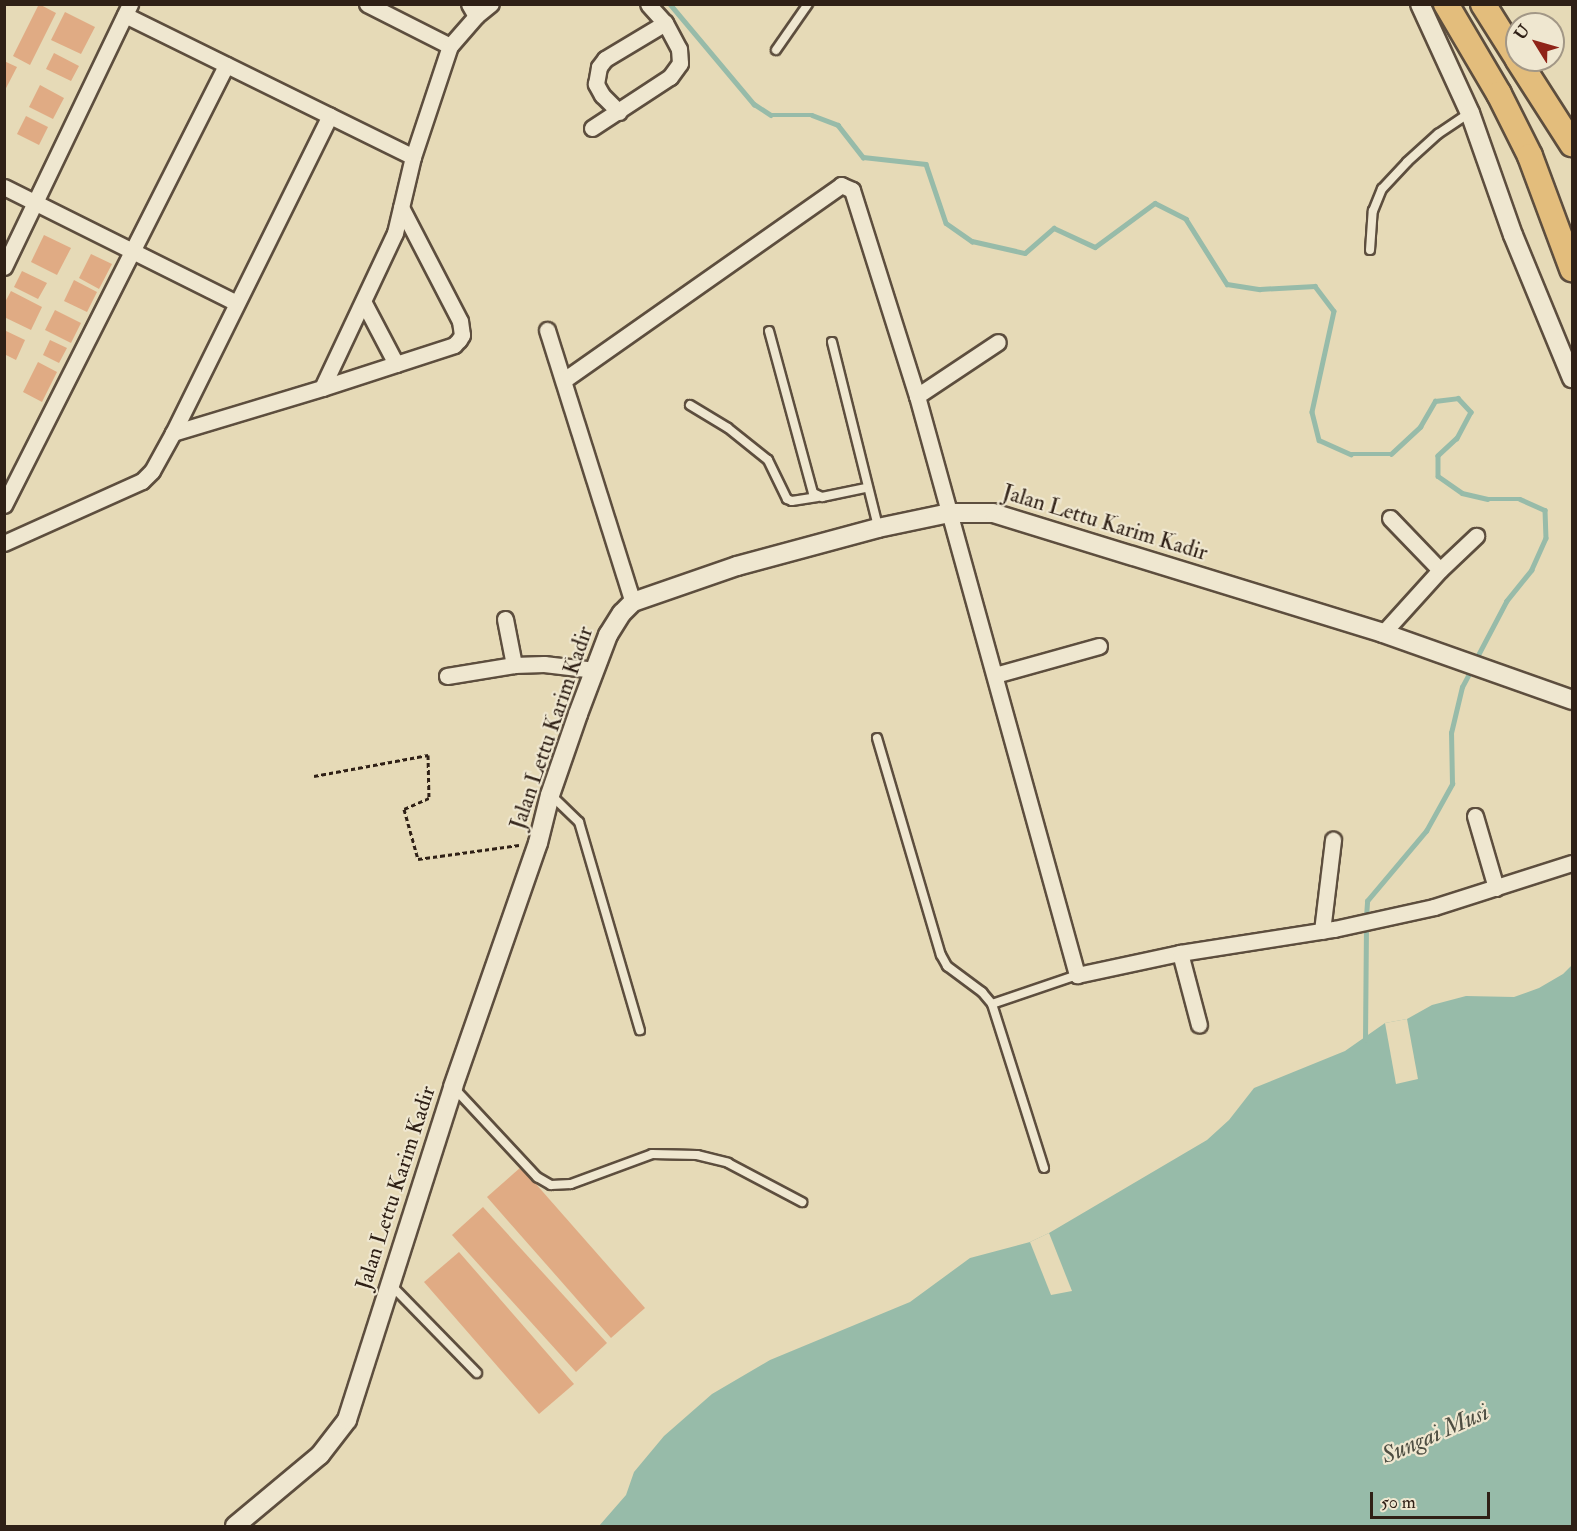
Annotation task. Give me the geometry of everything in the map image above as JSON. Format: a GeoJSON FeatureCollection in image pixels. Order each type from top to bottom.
{"type":"FeatureCollection","features":[{"type":"Feature","properties":{"kind":"highway"},"geometry":{"type":"LineString","coordinates":[[1446,4],[1499,94],[1530,156],[1572,269]]}},
{"type":"Feature","properties":{"kind":"highway"},"geometry":{"type":"LineString","coordinates":[[1483,4],[1505,39]]}},
{"type":"Feature","properties":{"kind":"highway"},"geometry":{"type":"LineString","coordinates":[[1526,72],[1572,144]]}},
{"type":"Feature","properties":{"kind":"street"},"geometry":{"type":"LineString","coordinates":[[367,4],[450,46]]}},
{"type":"Feature","properties":{"kind":"street"},"geometry":{"type":"LineString","coordinates":[[322,388],[395,233],[413,157],[450,46],[472,10],[491,4]]}},
{"type":"Feature","properties":{"kind":"street"},"geometry":{"type":"LineString","coordinates":[[592,128],[619,112],[676,70],[681,56],[665,23],[648,4]]}},
{"type":"Feature","properties":{"kind":"street"},"geometry":{"type":"LineString","coordinates":[[1420,4],[1470,113],[1513,235],[1572,378]]}},
{"type":"Feature","properties":{"kind":"street"},"geometry":{"type":"LineString","coordinates":[[4,267],[128,10],[226,65],[413,157]]}},
{"type":"Feature","properties":{"kind":"street"},"geometry":{"type":"LineString","coordinates":[[619,112],[602,95],[596,84],[599,67],[605,59],[665,23]]}},
{"type":"Feature","properties":{"kind":"street"},"geometry":{"type":"LineString","coordinates":[[4,506],[226,65]]}},
{"type":"Feature","properties":{"kind":"street"},"geometry":{"type":"LineString","coordinates":[[4,543],[142,481],[156,465],[330,116]]}},
{"type":"Feature","properties":{"kind":"street"},"geometry":{"type":"LineString","coordinates":[[564,380],[841,185],[852,190],[917,396],[1077,975],[1180,953],[1322,931],[1394,916],[1496,888],[1572,862]]}},
{"type":"Feature","properties":{"kind":"street"},"geometry":{"type":"LineString","coordinates":[[4,187],[237,303]]}},
{"type":"Feature","properties":{"kind":"street"},"geometry":{"type":"LineString","coordinates":[[173,433],[454,345],[462,334],[462,327],[401,207]]}},
{"type":"Feature","properties":{"kind":"street"},"geometry":{"type":"LineString","coordinates":[[364,303],[396,364]]}},
{"type":"Feature","properties":{"kind":"street"},"geometry":{"type":"LineString","coordinates":[[547,330],[633,602]]}},
{"type":"Feature","properties":{"kind":"street"},"geometry":{"type":"LineString","coordinates":[[917,396],[998,342]]}},
{"type":"Feature","properties":{"kind":"street","name":"Jalan Lettu Karim Kadir"},"geometry":{"type":"LineString","coordinates":[[235,1527],[320,1455],[340,1431],[354,1398],[453,1087],[538,843],[550,795],[613,624],[633,602],[737,566],[878,528],[949,513],[993,513],[1383,633],[1572,700]]}},
{"type":"Feature","properties":{"kind":"street"},"geometry":{"type":"LineString","coordinates":[[1390,518],[1440,570]]}},
{"type":"Feature","properties":{"kind":"street"},"geometry":{"type":"LineString","coordinates":[[1383,633],[1440,570],[1476,536]]}},
{"type":"Feature","properties":{"kind":"street"},"geometry":{"type":"LineString","coordinates":[[506,619],[514,665]]}},
{"type":"Feature","properties":{"kind":"street"},"geometry":{"type":"LineString","coordinates":[[995,675],[1099,646]]}},
{"type":"Feature","properties":{"kind":"street"},"geometry":{"type":"LineString","coordinates":[[447,676],[514,665],[544,664],[595,670]]}},
{"type":"Feature","properties":{"kind":"street"},"geometry":{"type":"LineString","coordinates":[[1476,816],[1496,888]]}},
{"type":"Feature","properties":{"kind":"street"},"geometry":{"type":"LineString","coordinates":[[1322,931],[1333,840]]}},
{"type":"Feature","properties":{"kind":"street"},"geometry":{"type":"LineString","coordinates":[[1180,953],[1199,1025]]}},
{"type":"Feature","properties":{"kind":"lane"},"geometry":{"type":"LineString","coordinates":[[776,50],[808,4]]}},
{"type":"Feature","properties":{"kind":"lane"},"geometry":{"type":"LineString","coordinates":[[1370,250],[1373,211],[1382,189],[1414,155],[1470,113]]}},
{"type":"Feature","properties":{"kind":"lane"},"geometry":{"type":"LineString","coordinates":[[769,330],[812,491],[818,497]]}},
{"type":"Feature","properties":{"kind":"lane"},"geometry":{"type":"LineString","coordinates":[[832,342],[866,488],[878,528]]}},
{"type":"Feature","properties":{"kind":"lane"},"geometry":{"type":"LineString","coordinates":[[690,405],[728,428],[768,460],[784,497],[792,501],[866,488]]}},
{"type":"Feature","properties":{"kind":"lane"},"geometry":{"type":"LineString","coordinates":[[877,738],[941,955],[947,966],[982,992],[992,1004],[1044,1168]]}},
{"type":"Feature","properties":{"kind":"lane"},"geometry":{"type":"LineString","coordinates":[[550,795],[579,822],[640,1030]]}},
{"type":"Feature","properties":{"kind":"lane"},"geometry":{"type":"LineString","coordinates":[[992,1004],[1077,975]]}},
{"type":"Feature","properties":{"kind":"lane"},"geometry":{"type":"LineString","coordinates":[[453,1087],[537,1177],[551,1185],[571,1184],[651,1154],[697,1155],[728,1163],[802,1202]]}},
{"type":"Feature","properties":{"kind":"lane"},"geometry":{"type":"LineString","coordinates":[[390,1284],[477,1373]]}},
{"type":"Feature","properties":{"kind":"path"},"geometry":{"type":"LineString","coordinates":[[314,776],[428,755],[429,798],[404,809],[418,859],[538,843]]}},
{"type":"Feature","properties":{"kind":"water","name":"Sungai Musi"},"geometry":{"type":"Polygon","coordinates":[[[1572,965],[1572,1526],[599,1526],[626,1495],[634,1472],[664,1436],[712,1394],[770,1360],[910,1302],[970,1258],[1030,1242],[1049,1233],[1207,1140],[1229,1120],[1254,1088],[1345,1051],[1385,1023],[1407,1019],[1432,1005],[1466,996],[1514,997],[1539,988],[1563,974],[1572,965]]]}},
{"type":"Feature","properties":{"kind":"pier"},"geometry":{"type":"Polygon","coordinates":[[[1407,1019],[1418,1079],[1396,1084],[1385,1023],[1407,1019]]]}},
{"type":"Feature","properties":{"kind":"pier"},"geometry":{"type":"Polygon","coordinates":[[[1049,1233],[1072,1291],[1051,1295],[1030,1242],[1049,1233]]]}},
{"type":"Feature","properties":{"kind":"building"},"geometry":{"type":"Polygon","coordinates":[[[39,4],[56,13],[30,65],[13,56],[39,4]]]}},
{"type":"Feature","properties":{"kind":"building"},"geometry":{"type":"Polygon","coordinates":[[[65,12],[95,27],[81,54],[51,40],[65,12]]]}},
{"type":"Feature","properties":{"kind":"building"},"geometry":{"type":"Polygon","coordinates":[[[54,53],[79,66],[71,81],[46,69],[54,53]]]}},
{"type":"Feature","properties":{"kind":"building"},"geometry":{"type":"Polygon","coordinates":[[[4,61],[17,67],[4,92],[4,61]]]}},
{"type":"Feature","properties":{"kind":"building"},"geometry":{"type":"Polygon","coordinates":[[[40,85],[64,98],[53,119],[29,107],[40,85]]]}},
{"type":"Feature","properties":{"kind":"building"},"geometry":{"type":"Polygon","coordinates":[[[26,116],[48,127],[39,145],[17,134],[26,116]]]}},
{"type":"Feature","properties":{"kind":"building"},"geometry":{"type":"Polygon","coordinates":[[[44,235],[71,248],[57,275],[31,262],[44,235]]]}},
{"type":"Feature","properties":{"kind":"building"},"geometry":{"type":"Polygon","coordinates":[[[91,254],[112,264],[99,289],[79,278],[91,254]]]}},
{"type":"Feature","properties":{"kind":"building"},"geometry":{"type":"Polygon","coordinates":[[[22,271],[47,283],[38,299],[14,287],[22,271]]]}},
{"type":"Feature","properties":{"kind":"building"},"geometry":{"type":"Polygon","coordinates":[[[74,280],[97,292],[87,312],[64,301],[74,280]]]}},
{"type":"Feature","properties":{"kind":"building"},"geometry":{"type":"Polygon","coordinates":[[[11,291],[42,307],[31,330],[4,317],[4,304],[11,291]]]}},
{"type":"Feature","properties":{"kind":"building"},"geometry":{"type":"Polygon","coordinates":[[[55,310],[81,323],[71,343],[45,330],[55,310]]]}},
{"type":"Feature","properties":{"kind":"building"},"geometry":{"type":"Polygon","coordinates":[[[4,330],[25,340],[16,360],[4,354],[4,330]]]}},
{"type":"Feature","properties":{"kind":"building"},"geometry":{"type":"Polygon","coordinates":[[[50,340],[67,348],[59,363],[43,355],[50,340]]]}},
{"type":"Feature","properties":{"kind":"building"},"geometry":{"type":"Polygon","coordinates":[[[38,362],[57,372],[42,402],[23,392],[38,362]]]}},
{"type":"Feature","properties":{"kind":"building"},"geometry":{"type":"Polygon","coordinates":[[[521,1167],[645,1308],[611,1338],[487,1197],[521,1167]]]}},
{"type":"Feature","properties":{"kind":"building"},"geometry":{"type":"Polygon","coordinates":[[[483,1207],[607,1343],[576,1372],[452,1235],[483,1207]]]}},
{"type":"Feature","properties":{"kind":"building"},"geometry":{"type":"Polygon","coordinates":[[[459,1252],[574,1384],[539,1414],[424,1282],[459,1252]]]}},
{"type":"Feature","properties":{"kind":"waterway"},"geometry":{"type":"LineString","coordinates":[[670,4],[754,104],[771,115],[812,115],[838,125],[863,157],[926,164],[946,223],[972,241],[1025,253],[1054,228],[1095,247],[1155,203],[1186,219],[1227,284],[1260,289],[1315,286],[1334,311],[1312,412],[1319,440],[1351,454],[1391,454],[1420,427],[1435,401],[1458,398],[1471,412],[1457,438],[1438,456],[1438,476],[1462,493],[1487,499],[1520,499],[1545,510],[1546,538],[1532,570],[1507,601],[1475,662]]}},
{"type":"Feature","properties":{"kind":"waterway"},"geometry":{"type":"LineString","coordinates":[[1366,917],[1367,901],[1426,831],[1452,784],[1451,733],[1462,687],[1471,670]]}},
{"type":"Feature","properties":{"kind":"waterway"},"geometry":{"type":"LineString","coordinates":[[1365,1040],[1366,926]]}}]}
